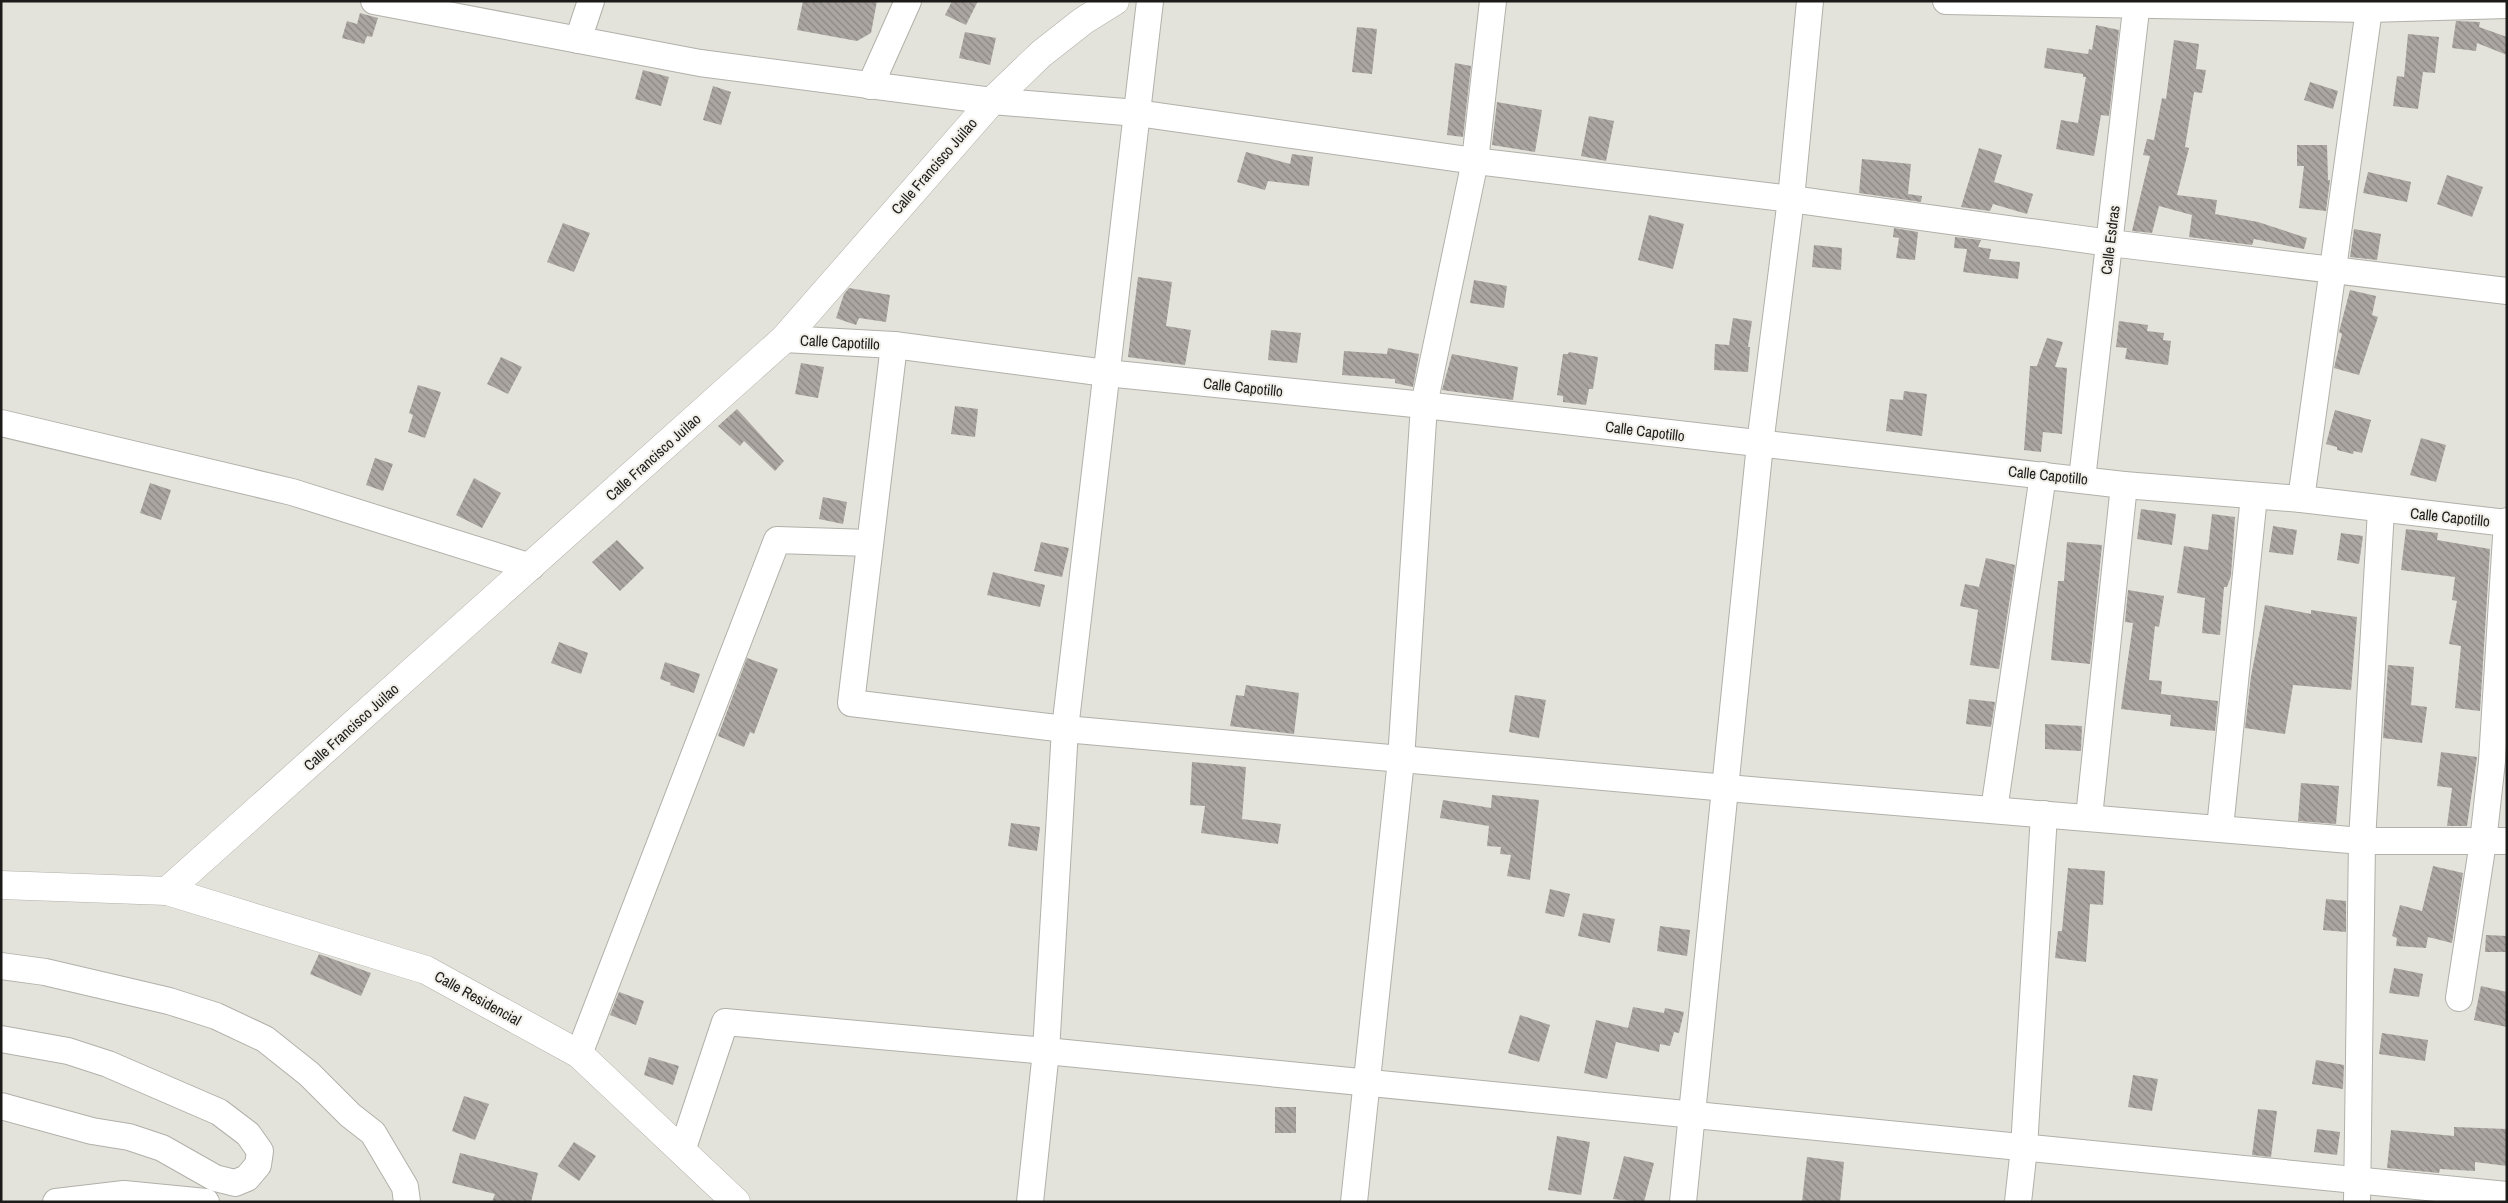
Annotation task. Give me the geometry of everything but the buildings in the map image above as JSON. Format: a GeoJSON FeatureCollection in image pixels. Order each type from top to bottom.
{"type":"FeatureCollection","features":[{"type":"Feature","properties":{"kind":"street"},"geometry":{"type":"LineString","coordinates":[[374,1],[700,64],[992,101],[1137,114],[1475,161],[1791,199],[2110,243],[2333,269],[2507,292]]}},
{"type":"Feature","properties":{"kind":"street"},"geometry":{"type":"LineString","coordinates":[[578,40],[591,1]]}},
{"type":"Feature","properties":{"kind":"street"},"geometry":{"type":"LineString","coordinates":[[870,86],[908,1]]}},
{"type":"Feature","properties":{"kind":"street","name":"Calle Francisco Juilao"},"geometry":{"type":"LineString","coordinates":[[167,891],[531,567],[784,338],[992,101],[1041,54],[1083,21],[1116,1]]}},
{"type":"Feature","properties":{"kind":"street"},"geometry":{"type":"LineString","coordinates":[[1030,1202],[1046,1051],[1065,729],[1150,1]]}},
{"type":"Feature","properties":{"kind":"street"},"geometry":{"type":"LineString","coordinates":[[1354,1202],[1365,1083],[1401,760],[1424,405],[1475,161],[1493,1]]}},
{"type":"Feature","properties":{"kind":"street"},"geometry":{"type":"LineString","coordinates":[[1683,1202],[1727,788],[1760,444],[1791,199],[1810,1]]}},
{"type":"Feature","properties":{"kind":"street"},"geometry":{"type":"LineString","coordinates":[[1946,1],[2137,3],[2369,9],[2507,5]]}},
{"type":"Feature","properties":{"kind":"street","name":"Calle Esdras"},"geometry":{"type":"LineString","coordinates":[[2082,479],[2137,3]]}},
{"type":"Feature","properties":{"kind":"street"},"geometry":{"type":"LineString","coordinates":[[2301,499],[2369,9]]}},
{"type":"Feature","properties":{"kind":"street","name":"Calle Capotillo"},"geometry":{"type":"LineString","coordinates":[[784,338],[894,345],[1106,373],[1424,405],[2124,485],[2301,499],[2381,510],[2507,522]]}},
{"type":"Feature","properties":{"kind":"street"},"geometry":{"type":"LineString","coordinates":[[894,345],[851,704],[1065,729],[1401,760],[2362,841],[2495,841]]}},
{"type":"Feature","properties":{"kind":"street"},"geometry":{"type":"LineString","coordinates":[[1,423],[292,492],[531,567]]}},
{"type":"Feature","properties":{"kind":"street"},"geometry":{"type":"LineString","coordinates":[[1994,810],[2043,475]]}},
{"type":"Feature","properties":{"kind":"street"},"geometry":{"type":"LineString","coordinates":[[2089,817],[2124,485]]}},
{"type":"Feature","properties":{"kind":"street"},"geometry":{"type":"LineString","coordinates":[[2220,828],[2254,496]]}},
{"type":"Feature","properties":{"kind":"street"},"geometry":{"type":"LineString","coordinates":[[2358,1191],[2362,841],[2381,510]]}},
{"type":"Feature","properties":{"kind":"street"},"geometry":{"type":"LineString","coordinates":[[2459,998],[2495,841],[2492,761],[2507,522]]}},
{"type":"Feature","properties":{"kind":"street"},"geometry":{"type":"LineString","coordinates":[[579,1054],[777,540],[870,543]]}},
{"type":"Feature","properties":{"kind":"street"},"geometry":{"type":"LineString","coordinates":[[2018,1202],[2024,1148],[2044,814]]}},
{"type":"Feature","properties":{"kind":"street","name":"Calle Residencial"},"geometry":{"type":"LineString","coordinates":[[1,885],[167,891],[426,970],[579,1054],[736,1202]]}},
{"type":"Feature","properties":{"kind":"street"},"geometry":{"type":"LineString","coordinates":[[1,966],[45,972],[169,1000],[216,1016],[265,1039],[309,1074],[350,1115],[372,1133],[405,1187],[407,1202]]}},
{"type":"Feature","properties":{"kind":"street"},"geometry":{"type":"LineString","coordinates":[[682,1151],[725,1022],[1046,1051],[2024,1148],[2358,1191],[2507,1195]]}},
{"type":"Feature","properties":{"kind":"street"},"geometry":{"type":"LineString","coordinates":[[1,1039],[68,1051],[108,1064],[218,1112],[248,1134],[260,1151],[258,1165],[248,1178],[235,1183],[215,1178],[154,1145],[129,1137],[56,1122],[1,1106]]}},
{"type":"Feature","properties":{"kind":"street"},"geometry":{"type":"LineString","coordinates":[[56,1202],[124,1194],[206,1202]]}}]}
